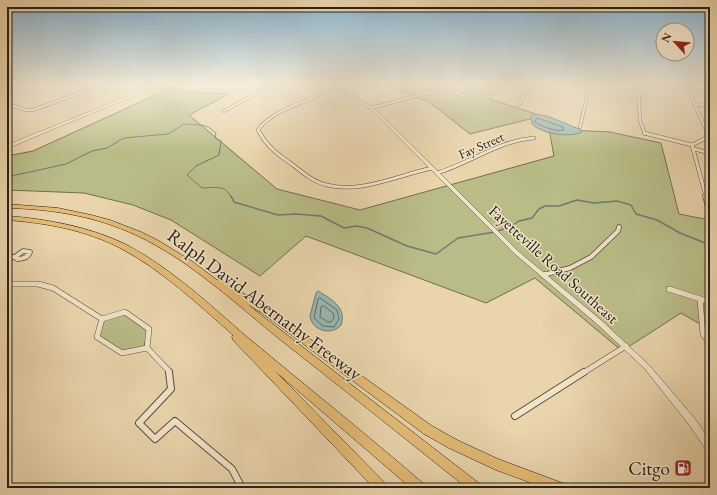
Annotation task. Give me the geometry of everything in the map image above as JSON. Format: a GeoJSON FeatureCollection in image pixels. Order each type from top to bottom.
{"type":"FeatureCollection","features":[{"type":"Feature","properties":{"kind":"highway","name":"Ralph David Abernathy Freeway"},"geometry":{"type":"LineString","coordinates":[[7,206],[51,209],[100,219],[140,234],[178,256],[476,488]]}},
{"type":"Feature","properties":{"kind":"highway"},"geometry":{"type":"LineString","coordinates":[[7,218],[45,222],[75,228],[123,246],[155,266],[212,312],[420,488]]}},
{"type":"Feature","properties":{"kind":"highway"},"geometry":{"type":"LineString","coordinates":[[178,256],[265,311],[428,430],[453,444],[496,464],[561,488]]}},
{"type":"Feature","properties":{"kind":"highway"},"geometry":{"type":"LineString","coordinates":[[212,312],[313,419],[382,488]]}},
{"type":"Feature","properties":{"kind":"street"},"geometry":{"type":"LineString","coordinates":[[17,107],[26,110],[33,110],[41,107]]}},
{"type":"Feature","properties":{"kind":"street"},"geometry":{"type":"LineString","coordinates":[[7,147],[104,107]]}},
{"type":"Feature","properties":{"kind":"street"},"geometry":{"type":"LineString","coordinates":[[224,111],[231,107]]}},
{"type":"Feature","properties":{"kind":"street"},"geometry":{"type":"LineString","coordinates":[[288,107],[264,122],[258,130],[272,149],[297,170],[323,185],[346,190],[432,168]]}},
{"type":"Feature","properties":{"kind":"street"},"geometry":{"type":"LineString","coordinates":[[580,127],[585,107]]}},
{"type":"Feature","properties":{"kind":"street"},"geometry":{"type":"LineString","coordinates":[[639,107],[640,121],[644,134],[710,152]]}},
{"type":"Feature","properties":{"kind":"street"},"geometry":{"type":"LineString","coordinates":[[693,147],[708,135],[696,107]]}},
{"type":"Feature","properties":{"kind":"street","name":"Fayetteville Road Southeast"},"geometry":{"type":"LineString","coordinates":[[371,108],[393,127],[517,253],[626,346],[664,386],[710,448]]}},
{"type":"Feature","properties":{"kind":"street","name":"Fay Street"},"geometry":{"type":"LineString","coordinates":[[437,173],[454,168],[495,147],[523,139],[534,138]]}},
{"type":"Feature","properties":{"kind":"street"},"geometry":{"type":"LineString","coordinates":[[693,147],[710,214]]}},
{"type":"Feature","properties":{"kind":"street"},"geometry":{"type":"LineString","coordinates":[[542,275],[570,268],[591,257],[618,231],[619,227]]}},
{"type":"Feature","properties":{"kind":"street"},"geometry":{"type":"LineString","coordinates":[[7,257],[15,257]]}},
{"type":"Feature","properties":{"kind":"street"},"geometry":{"type":"LineString","coordinates":[[7,284],[38,284],[53,288],[102,319],[125,312],[150,329],[147,348]]}},
{"type":"Feature","properties":{"kind":"street"},"geometry":{"type":"LineString","coordinates":[[670,289],[710,302]]}},
{"type":"Feature","properties":{"kind":"street"},"geometry":{"type":"LineString","coordinates":[[700,299],[703,334],[710,344]]}},
{"type":"Feature","properties":{"kind":"street"},"geometry":{"type":"LineString","coordinates":[[102,319],[97,337],[122,353],[147,348]]}},
{"type":"Feature","properties":{"kind":"street"},"geometry":{"type":"LineString","coordinates":[[515,416],[626,346]]}},
{"type":"Feature","properties":{"kind":"street"},"geometry":{"type":"LineString","coordinates":[[147,348],[168,371],[171,389],[139,423],[155,439],[176,421],[232,469],[242,488]]}},
{"type":"Feature","properties":{"kind":"green space"},"geometry":{"type":"Polygon","coordinates":[[[129,107],[204,107],[189,115],[277,189],[360,210],[554,156],[549,129],[610,132],[661,143],[679,214],[710,220],[710,330],[681,313],[622,351],[535,278],[486,303],[306,236],[260,276],[171,220],[133,205],[84,193],[7,190],[7,156],[33,151],[129,107]]]}},
{"type":"Feature","properties":{"kind":"green space"},"geometry":{"type":"Polygon","coordinates":[[[436,107],[515,107],[542,116],[470,134],[436,107]]]}},
{"type":"Feature","properties":{"kind":"green space"},"geometry":{"type":"Polygon","coordinates":[[[123,313],[148,330],[144,347],[123,351],[99,336],[104,320],[123,313]]]}},
{"type":"Feature","properties":{"kind":"water"},"geometry":{"type":"Polygon","coordinates":[[[536,114],[547,116],[579,129],[582,132],[570,135],[549,133],[532,124],[532,115],[536,114]]]}},
{"type":"Feature","properties":{"kind":"water"},"geometry":{"type":"Polygon","coordinates":[[[318,291],[337,304],[342,313],[341,325],[333,330],[328,331],[318,328],[314,325],[310,316],[316,293],[318,291]]]}},
{"type":"Feature","properties":{"kind":"waterway"},"geometry":{"type":"LineString","coordinates":[[7,177],[66,164],[92,151],[107,148],[124,138],[168,134],[184,124],[202,125],[208,127],[216,133],[215,138],[221,141],[219,155],[196,166],[187,175],[202,188],[223,188],[231,197]]}},
{"type":"Feature","properties":{"kind":"waterway"},"geometry":{"type":"LineString","coordinates":[[231,196],[234,202],[278,215],[296,214],[321,216],[344,228],[356,226],[367,228],[407,246],[436,254],[458,238],[495,232],[510,227],[519,221],[532,218],[539,209],[545,206],[559,206],[577,200],[594,203],[617,201],[631,205],[636,214],[657,220],[680,233],[710,245]]}},
{"type":"Feature","properties":{"kind":"place","name":"Citgo"},"geometry":{"type":"Point","coordinates":[683,468]}}]}
